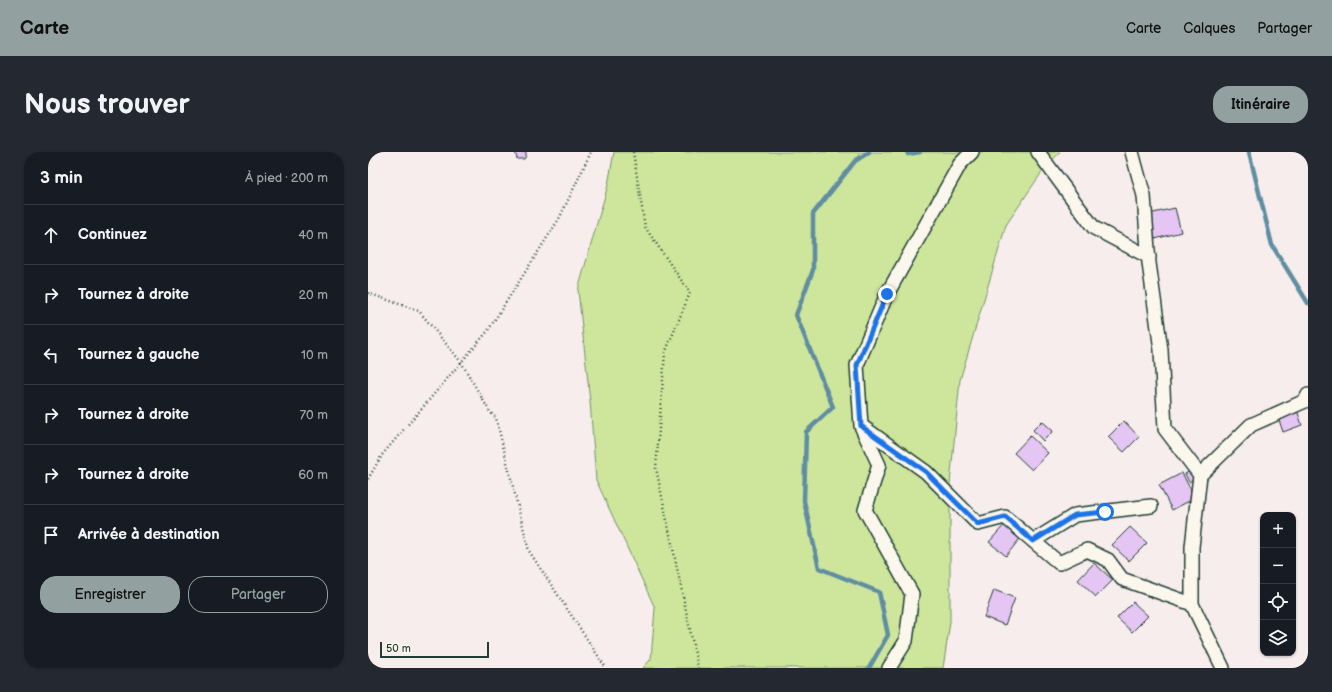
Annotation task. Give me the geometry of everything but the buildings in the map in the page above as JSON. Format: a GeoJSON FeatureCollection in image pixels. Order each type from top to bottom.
{"type":"FeatureCollection","features":[{"type":"Feature","properties":{"kind":"street"},"geometry":{"type":"LineString","coordinates":[[889,668],[906,641],[912,594],[866,510],[879,465],[861,426],[857,365],[887,294],[960,164],[972,152]]}},
{"type":"Feature","properties":{"kind":"street"},"geometry":{"type":"LineString","coordinates":[[1038,152],[1094,228],[1148,257]]}},
{"type":"Feature","properties":{"kind":"street"},"geometry":{"type":"LineString","coordinates":[[1132,152],[1144,196],[1148,257],[1161,350],[1165,430],[1200,475]]}},
{"type":"Feature","properties":{"kind":"street"},"geometry":{"type":"LineString","coordinates":[[1223,668],[1192,604],[1192,547],[1200,475],[1251,426],[1305,401],[1308,395]]}},
{"type":"Feature","properties":{"kind":"street"},"geometry":{"type":"LineString","coordinates":[[861,426],[926,472],[978,524],[1005,517],[1059,563],[1087,550],[1108,560],[1122,579],[1192,604]]}},
{"type":"Feature","properties":{"kind":"street"},"geometry":{"type":"LineString","coordinates":[[1033,541],[1075,515],[1151,506]]}},
{"type":"Feature","properties":{"kind":"path"},"geometry":{"type":"LineString","coordinates":[[368,479],[382,455],[487,332],[559,219],[592,152]]}},
{"type":"Feature","properties":{"kind":"path"},"geometry":{"type":"LineString","coordinates":[[633,152],[645,227],[690,292],[665,353],[656,468],[698,668]]}},
{"type":"Feature","properties":{"kind":"path"},"geometry":{"type":"LineString","coordinates":[[368,293],[418,311],[461,362],[490,412],[496,418],[529,551],[606,668]]}},
{"type":"Feature","properties":{"kind":"green space"},"geometry":{"type":"Polygon","coordinates":[[[614,152],[1060,152],[1044,169],[1006,225],[960,380],[950,484],[950,622],[943,668],[643,668],[651,659],[655,608],[596,480],[590,401],[578,290],[608,185],[614,152]]]}},
{"type":"Feature","properties":{"kind":"waterway"},"geometry":{"type":"LineString","coordinates":[[869,152],[855,161],[813,214],[813,270],[796,315],[833,407],[806,432],[804,501],[819,568],[879,592],[888,635],[869,668]]}},
{"type":"Feature","properties":{"kind":"waterway"},"geometry":{"type":"LineString","coordinates":[[907,152],[908,154],[920,152]]}},
{"type":"Feature","properties":{"kind":"waterway"},"geometry":{"type":"LineString","coordinates":[[1249,152],[1272,245],[1308,303]]}},
{"type":"Feature","properties":{"kind":"route"},"geometry":{"type":"LineString","coordinates":[[887,294],[857,365],[861,426],[926,472],[978,524],[1005,517],[1033,541],[1075,515],[1105,512]]}}]}
